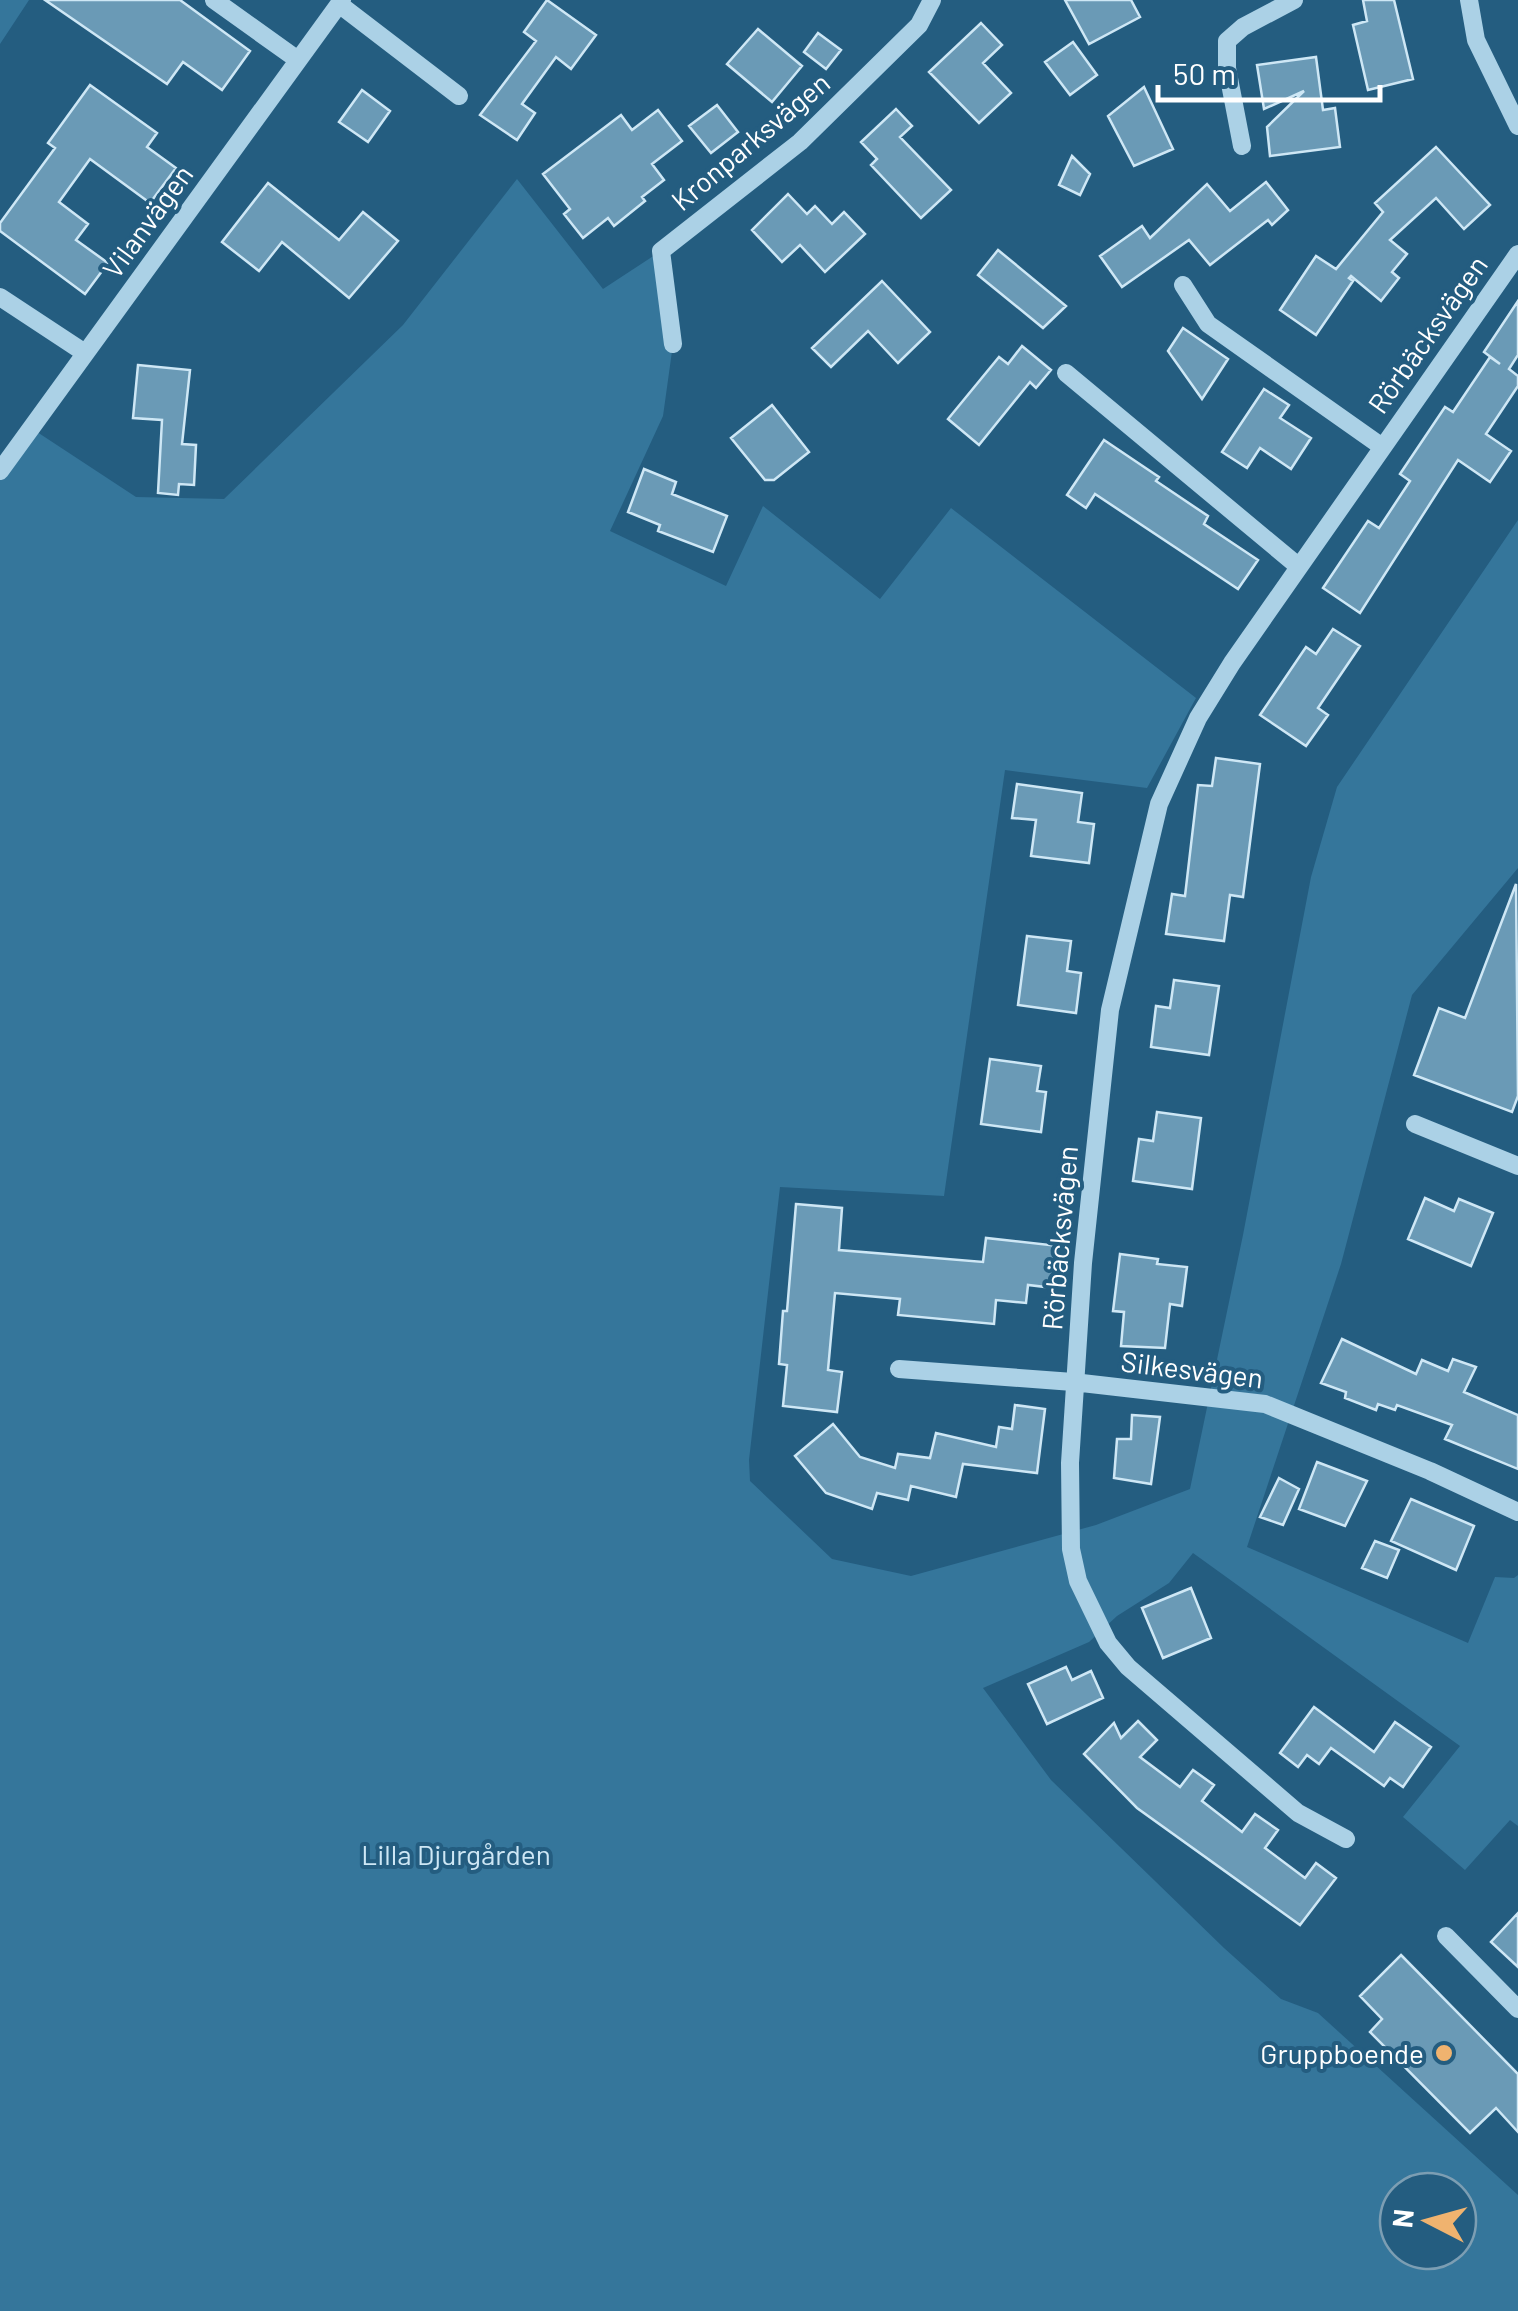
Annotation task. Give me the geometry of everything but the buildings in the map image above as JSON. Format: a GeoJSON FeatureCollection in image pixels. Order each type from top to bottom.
{"type":"FeatureCollection","features":[{"type":"Feature","properties":{"kind":"street"},"geometry":{"type":"LineString","coordinates":[[214,0],[298,60]]}},
{"type":"Feature","properties":{"kind":"street","name":"Kronparksvägen"},"geometry":{"type":"LineString","coordinates":[[672,344],[661,251],[800,142],[920,24],[932,0]]}},
{"type":"Feature","properties":{"kind":"street"},"geometry":{"type":"LineString","coordinates":[[1242,146],[1227,68],[1228,41],[1243,26],[1294,0]]}},
{"type":"Feature","properties":{"kind":"street"},"geometry":{"type":"LineString","coordinates":[[1468,0],[1476,40],[1518,126]]}},
{"type":"Feature","properties":{"kind":"street","name":"Vilanvägen"},"geometry":{"type":"LineString","coordinates":[[0,471],[341,2],[458,96]]}},
{"type":"Feature","properties":{"kind":"street","name":"Rörbäcksvägen"},"geometry":{"type":"LineString","coordinates":[[1346,1838],[1298,1813],[1128,1667],[1108,1643],[1078,1582],[1068,1512],[1073,1382],[1110,1010],[1159,804],[1198,718],[1298,566],[1518,254]]}},
{"type":"Feature","properties":{"kind":"street","name":"Rörbäcksvägen"},"geometry":{"type":"LineString","coordinates":[[1183,285],[1208,324],[1381,446]]}},
{"type":"Feature","properties":{"kind":"street"},"geometry":{"type":"LineString","coordinates":[[0,297],[85,354]]}},
{"type":"Feature","properties":{"kind":"street"},"geometry":{"type":"LineString","coordinates":[[1066,373],[1298,566]]}},
{"type":"Feature","properties":{"kind":"street"},"geometry":{"type":"LineString","coordinates":[[1416,1124],[1518,1166]]}},
{"type":"Feature","properties":{"kind":"street","name":"Silkesvägen"},"geometry":{"type":"LineString","coordinates":[[899,1368],[1073,1382],[1265,1404],[1430,1471],[1518,1512]]}},
{"type":"Feature","properties":{"kind":"street"},"geometry":{"type":"LineString","coordinates":[[1446,1936],[1518,2010]]}},
{"type":"Feature","properties":{"kind":"green space"},"geometry":{"type":"Polygon","coordinates":[[[0,0],[29,0],[0,44],[0,0]]]}},
{"type":"Feature","properties":{"kind":"green space","name":"Lilla Djurgården"},"geometry":{"type":"Polygon","coordinates":[[[517,179],[603,289],[661,251],[673,344],[663,416],[610,531],[726,586],[763,506],[880,599],[951,508],[1196,698],[1147,788],[1005,770],[944,1196],[780,1187],[749,1460],[750,1481],[832,1559],[911,1576],[1096,1525],[1190,1489],[1311,877],[1337,787],[1518,520],[1518,868],[1412,995],[1341,1264],[1247,1547],[1468,1643],[1495,1577],[1518,1575],[1518,1826],[1510,1820],[1465,1870],[1403,1817],[1460,1746],[1193,1553],[1169,1583],[1117,1616],[1089,1642],[983,1688],[1051,1780],[1224,1948],[1281,1999],[1318,2013],[1518,2195],[1518,2311],[0,2311],[0,471],[31,428],[136,497],[224,499],[403,325],[517,179]]]}},
{"type":"Feature","properties":{"kind":"place","name":"Gruppboende"},"geometry":{"type":"Point","coordinates":[1444,2053]}}]}
